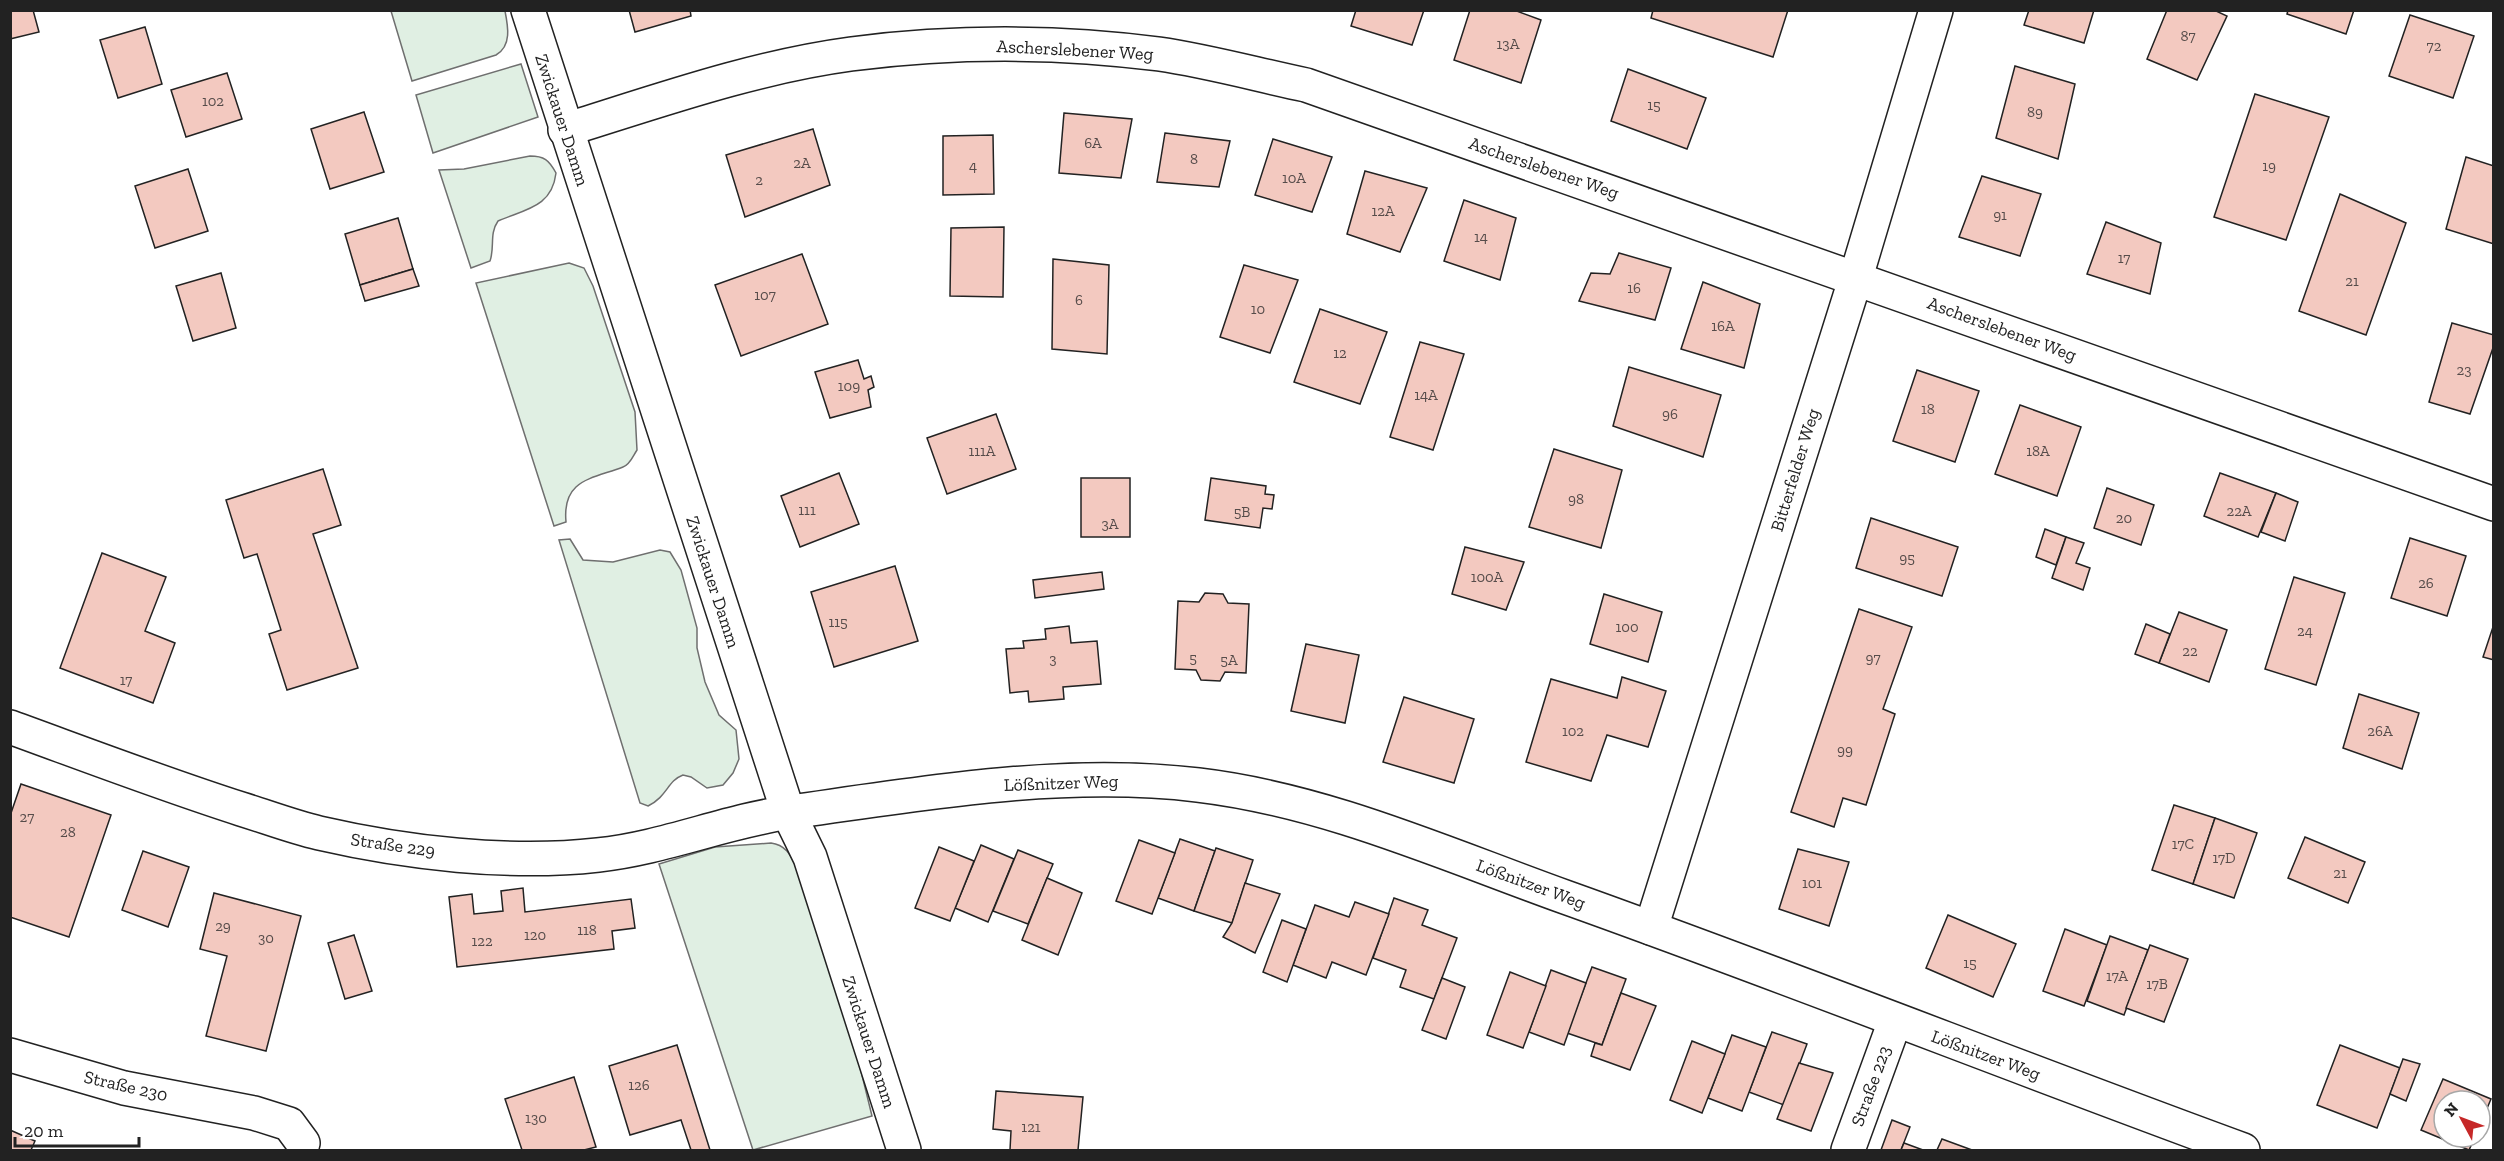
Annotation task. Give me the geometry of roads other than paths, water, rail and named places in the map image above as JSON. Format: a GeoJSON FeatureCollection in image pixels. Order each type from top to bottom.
{"type":"FeatureCollection","features":[{"type":"Feature","properties":{"kind":"street","name":"Zwickauer Damm"},"geometry":{"type":"LineString","coordinates":[[528,10],[788,812],[810,857],[904,1150]]}},
{"type":"Feature","properties":{"kind":"street","name":"Bitterfelder Weg"},"geometry":{"type":"LineString","coordinates":[[1651,928],[1856,277],[1936,10]]}},
{"type":"Feature","properties":{"kind":"street","name":"Ascherslebener Weg"},"geometry":{"type":"LineString","coordinates":[[565,129],[746,76],[849,55],[921,47],[1013,44],[1160,54],[1306,85],[1856,277],[2493,504]]}},
{"type":"Feature","properties":{"kind":"street","name":"Straße 229"},"geometry":{"type":"LineString","coordinates":[[10,727],[190,793],[315,832],[447,852],[515,858],[595,856],[649,847],[788,812]]}},
{"type":"Feature","properties":{"kind":"street","name":"Lößnitzer Weg"},"geometry":{"type":"LineString","coordinates":[[788,812],[1017,783],[1117,780],[1191,784],[1254,792],[1313,806],[1651,928],[2243,1150]]}},
{"type":"Feature","properties":{"kind":"street","name":"Straße 223"},"geometry":{"type":"LineString","coordinates":[[1848,1150],[1895,1021]]}},
{"type":"Feature","properties":{"kind":"street","name":"Straße 230"},"geometry":{"type":"LineString","coordinates":[[10,1055],[124,1088],[254,1113],[289,1124],[303,1143]]}}]}
